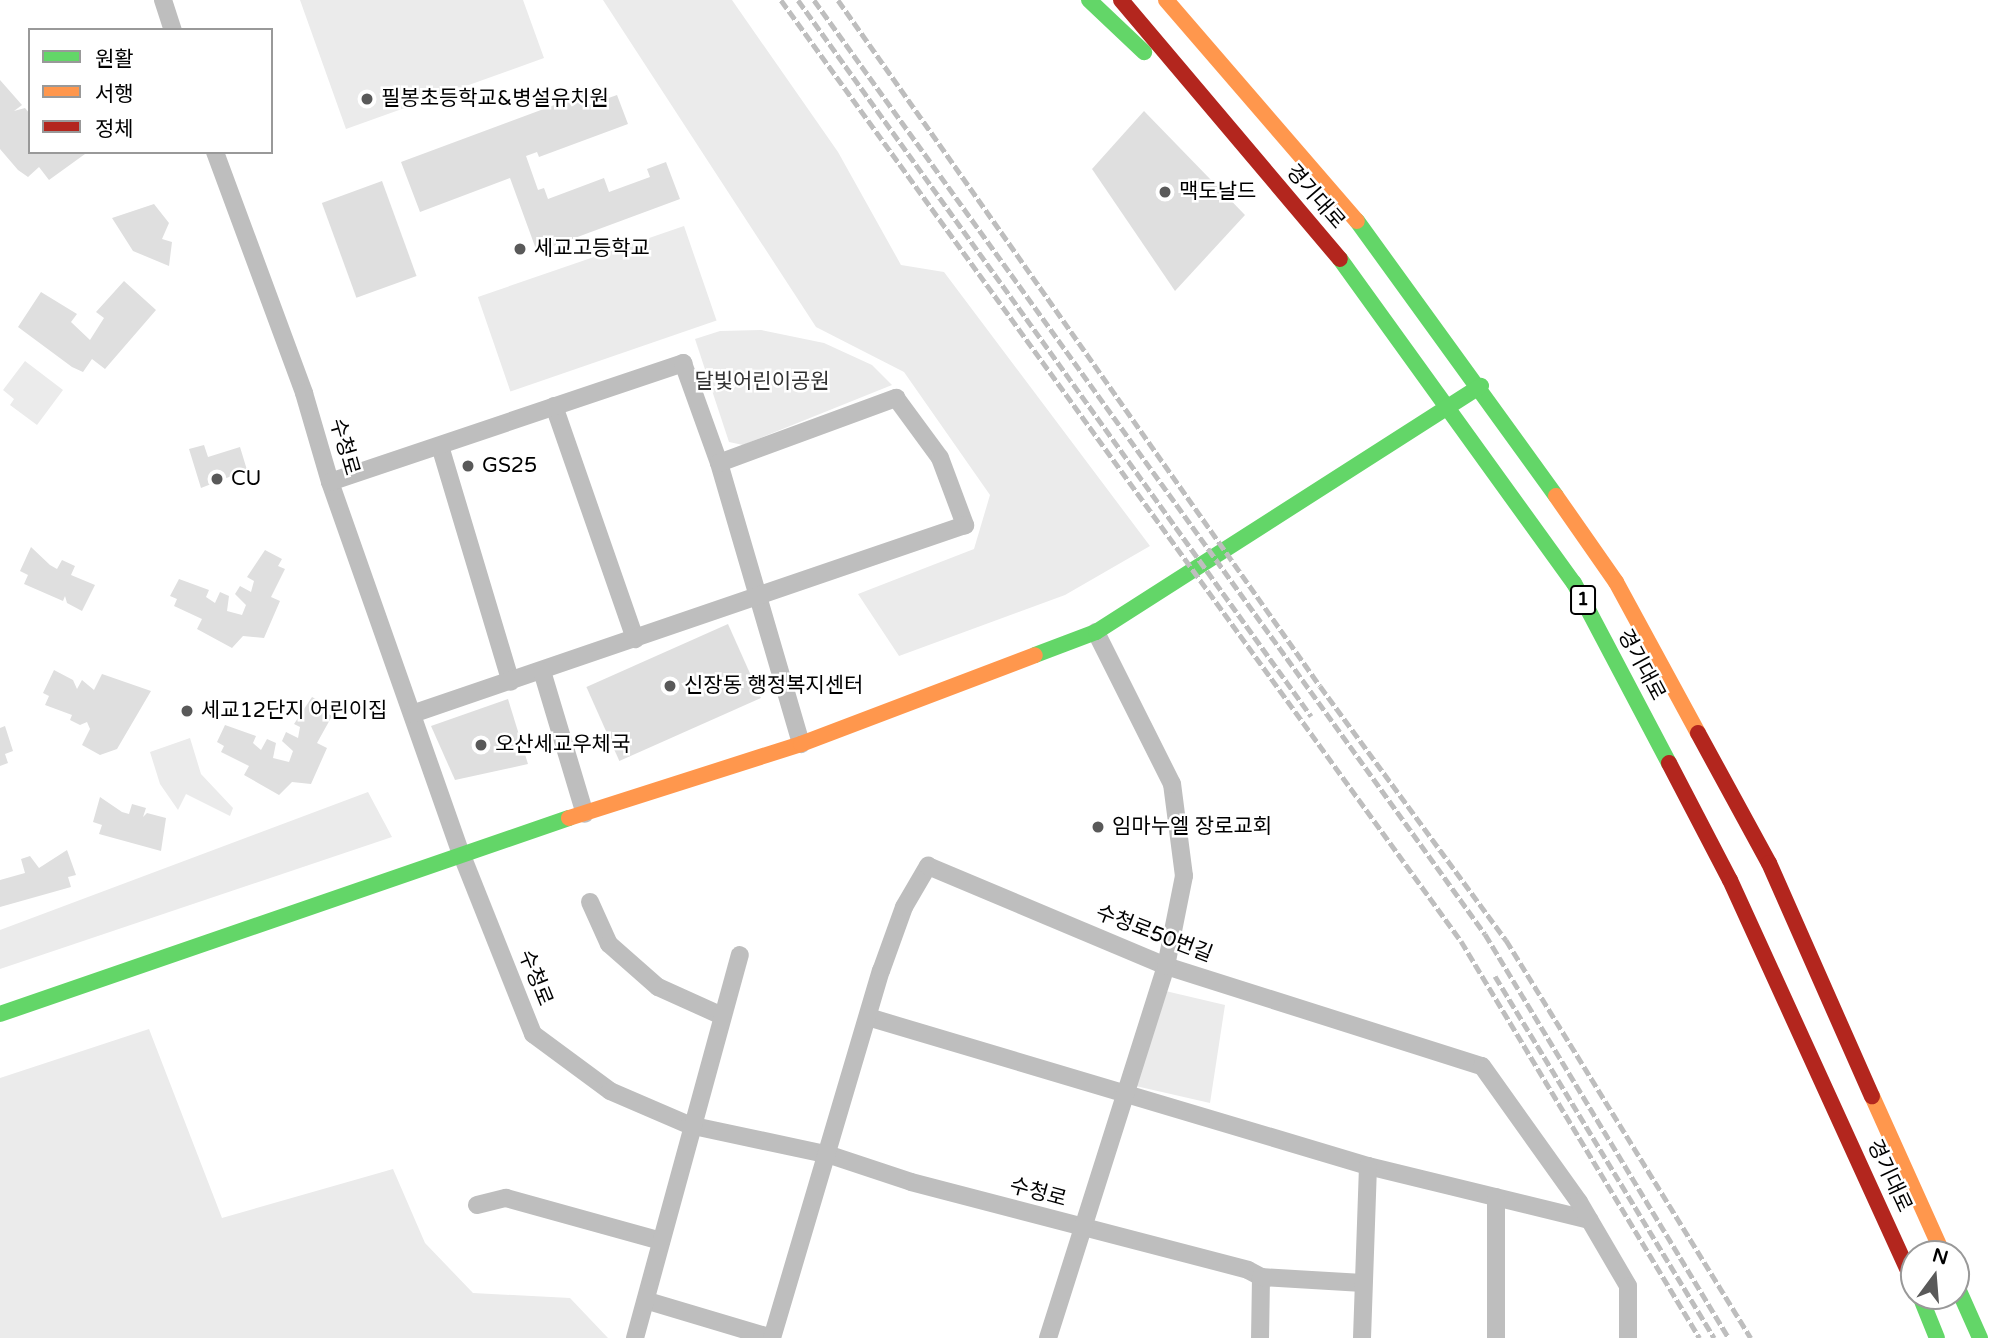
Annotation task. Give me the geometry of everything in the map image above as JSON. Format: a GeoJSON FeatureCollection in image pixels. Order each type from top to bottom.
{"type":"FeatureCollection","features":[{"type":"Feature","properties":{"kind":"main road"},"geometry":{"type":"LineString","coordinates":[[1089,0],[1200,96]]}},
{"type":"Feature","properties":{"kind":"main road","name":"경기대로"},"geometry":{"type":"LineString","coordinates":[[1121,0],[1340,258],[1580,595],[1730,880],[1900,1252]]}},
{"type":"Feature","properties":{"kind":"main road","name":"경기대로"},"geometry":{"type":"LineString","coordinates":[[1166,0],[1232,72],[1384,253],[1481,386],[1616,582],[1769,863],[1936,1240]]}},
{"type":"Feature","properties":{"kind":"main road"},"geometry":{"type":"LineString","coordinates":[[1192,0],[1232,72]]}},
{"type":"Feature","properties":{"kind":"main road"},"geometry":{"type":"LineString","coordinates":[[0,1014],[461,853],[801,744],[1096,632],[1481,386]]}},
{"type":"Feature","properties":{"kind":"main road"},"geometry":{"type":"LineString","coordinates":[[1926,1310],[1937,1338]]}},
{"type":"Feature","properties":{"kind":"main road"},"geometry":{"type":"LineString","coordinates":[[1968,1310],[1980,1338]]}},
{"type":"Feature","properties":{"kind":"street"},"geometry":{"type":"LineString","coordinates":[[163,0],[172,28]]}},
{"type":"Feature","properties":{"kind":"street","name":"수청로"},"geometry":{"type":"LineString","coordinates":[[216,154],[304,393],[330,482],[461,853],[533,1034],[610,1091],[690,1125],[830,1155],[1261,1278],[1363,1283]]}},
{"type":"Feature","properties":{"kind":"street"},"geometry":{"type":"LineString","coordinates":[[330,482],[683,363],[719,463],[801,744]]}},
{"type":"Feature","properties":{"kind":"street"},"geometry":{"type":"LineString","coordinates":[[412,714],[965,525],[940,457],[895,398],[719,463]]}},
{"type":"Feature","properties":{"kind":"street"},"geometry":{"type":"LineString","coordinates":[[554,406],[635,639]]}},
{"type":"Feature","properties":{"kind":"street"},"geometry":{"type":"LineString","coordinates":[[440,446],[512,682]]}},
{"type":"Feature","properties":{"kind":"street"},"geometry":{"type":"LineString","coordinates":[[1048,1338],[1122,1094],[1166,967],[1184,876],[1172,784],[1096,632]]}},
{"type":"Feature","properties":{"kind":"street"},"geometry":{"type":"LineString","coordinates":[[542,671],[585,814]]}},
{"type":"Feature","properties":{"kind":"street","name":"수청로50번길"},"geometry":{"type":"LineString","coordinates":[[772,1338],[904,906],[928,866],[1166,967],[1482,1066],[1589,1220],[1628,1286],[1628,1338]]}},
{"type":"Feature","properties":{"kind":"street"},"geometry":{"type":"LineString","coordinates":[[590,902],[608,944],[618,953],[658,987],[720,1015]]}},
{"type":"Feature","properties":{"kind":"street"},"geometry":{"type":"LineString","coordinates":[[635,1338],[648,1301],[690,1125],[720,1015],[740,955]]}},
{"type":"Feature","properties":{"kind":"street"},"geometry":{"type":"LineString","coordinates":[[869,1017],[1368,1166],[1589,1220]]}},
{"type":"Feature","properties":{"kind":"street"},"geometry":{"type":"LineString","coordinates":[[1362,1338],[1368,1166]]}},
{"type":"Feature","properties":{"kind":"street"},"geometry":{"type":"LineString","coordinates":[[1496,1197],[1496,1338]]}},
{"type":"Feature","properties":{"kind":"street"},"geometry":{"type":"LineString","coordinates":[[477,1205],[506,1198],[661,1241]]}},
{"type":"Feature","properties":{"kind":"street"},"geometry":{"type":"LineString","coordinates":[[1260,1338],[1261,1278]]}},
{"type":"Feature","properties":{"kind":"street"},"geometry":{"type":"LineString","coordinates":[[648,1301],[772,1338]]}},
{"type":"Feature","properties":{"kind":"green space"},"geometry":{"type":"Polygon","coordinates":[[[300,0],[523,0],[544,58],[346,129],[300,0]]]}},
{"type":"Feature","properties":{"kind":"green space"},"geometry":{"type":"Polygon","coordinates":[[[603,0],[732,0],[838,152],[901,265],[944,272],[1150,546],[1065,595],[899,656],[858,594],[974,549],[990,495],[904,372],[816,327],[603,0]]]}},
{"type":"Feature","properties":{"kind":"green space"},"geometry":{"type":"Polygon","coordinates":[[[684,226],[717,321],[510,392],[478,297],[684,226]]]}},
{"type":"Feature","properties":{"kind":"green space","name":"달빛어린이공원"},"geometry":{"type":"Polygon","coordinates":[[[761,330],[824,343],[872,365],[892,385],[743,445],[729,442],[695,339],[720,331],[761,330]]]}},
{"type":"Feature","properties":{"kind":"green space"},"geometry":{"type":"Polygon","coordinates":[[[25,361],[63,390],[37,425],[10,405],[14,399],[3,390],[25,361]]]}},
{"type":"Feature","properties":{"kind":"green space"},"geometry":{"type":"Polygon","coordinates":[[[190,738],[201,774],[233,808],[230,816],[186,794],[178,810],[160,784],[150,752],[190,738]]]}},
{"type":"Feature","properties":{"kind":"green space"},"geometry":{"type":"Polygon","coordinates":[[[368,792],[392,837],[0,969],[0,930],[368,792]]]}},
{"type":"Feature","properties":{"kind":"green space"},"geometry":{"type":"Polygon","coordinates":[[[1157,989],[1225,1005],[1210,1103],[1127,1084],[1157,989]]]}},
{"type":"Feature","properties":{"kind":"green space"},"geometry":{"type":"Polygon","coordinates":[[[149,1029],[222,1218],[393,1169],[425,1243],[473,1293],[570,1298],[608,1338],[0,1338],[0,1078],[149,1029]]]}},
{"type":"Feature","properties":{"kind":"building"},"geometry":{"type":"Polygon","coordinates":[[[0,80],[22,105],[14,111],[25,108],[28,112],[28,154],[85,154],[49,180],[39,167],[28,177],[18,170],[0,149],[0,80]]]}},
{"type":"Feature","properties":{"kind":"building"},"geometry":{"type":"Polygon","coordinates":[[[584,94],[589,105],[617,95],[628,124],[539,157],[537,152],[526,156],[538,190],[544,188],[548,199],[604,178],[609,192],[650,177],[647,169],[666,162],[680,199],[537,252],[510,178],[420,212],[401,162],[584,94]]]}},
{"type":"Feature","properties":{"kind":"building","name":"맥도날드"},"geometry":{"type":"Polygon","coordinates":[[[1144,111],[1245,215],[1175,291],[1092,169],[1144,111]]]}},
{"type":"Feature","properties":{"kind":"building"},"geometry":{"type":"Polygon","coordinates":[[[382,181],[417,276],[356,298],[322,203],[382,181]]]}},
{"type":"Feature","properties":{"kind":"building"},"geometry":{"type":"Polygon","coordinates":[[[154,204],[169,223],[162,239],[172,242],[169,266],[133,251],[112,218],[154,204]]]}},
{"type":"Feature","properties":{"kind":"building"},"geometry":{"type":"Polygon","coordinates":[[[124,281],[156,310],[105,369],[92,359],[83,372],[72,367],[18,327],[41,292],[77,314],[71,322],[90,340],[104,318],[96,312],[124,281]]]}},
{"type":"Feature","properties":{"kind":"building"},"geometry":{"type":"Polygon","coordinates":[[[204,445],[208,457],[240,447],[247,470],[201,488],[189,449],[204,445]]]}},
{"type":"Feature","properties":{"kind":"building"},"geometry":{"type":"Polygon","coordinates":[[[31,547],[57,569],[62,560],[75,566],[71,575],[95,585],[82,611],[67,603],[65,596],[63,601],[24,584],[28,575],[20,571],[31,547]]]}},
{"type":"Feature","properties":{"kind":"building"},"geometry":{"type":"Polygon","coordinates":[[[265,550],[282,559],[278,566],[285,569],[271,597],[280,601],[264,638],[243,636],[232,648],[197,629],[202,619],[174,606],[177,599],[170,596],[179,579],[209,590],[206,597],[215,603],[220,592],[229,596],[227,611],[242,615],[246,605],[235,594],[240,586],[251,592],[254,581],[247,577],[265,550]]]}},
{"type":"Feature","properties":{"kind":"building","name":"신장동 행정복지센터"},"geometry":{"type":"Polygon","coordinates":[[[728,624],[761,698],[619,761],[586,687],[728,624]]]}},
{"type":"Feature","properties":{"kind":"building"},"geometry":{"type":"Polygon","coordinates":[[[54,670],[73,680],[77,689],[82,680],[94,690],[102,674],[151,691],[117,749],[100,755],[82,745],[90,729],[87,722],[80,725],[70,720],[72,715],[45,705],[49,696],[43,693],[54,670]]]}},
{"type":"Feature","properties":{"kind":"building"},"geometry":{"type":"Polygon","coordinates":[[[312,697],[329,706],[325,712],[332,716],[317,743],[327,748],[311,784],[292,782],[279,795],[244,775],[249,766],[221,752],[224,746],[217,742],[225,725],[256,736],[253,743],[261,750],[267,739],[276,743],[273,758],[289,762],[293,751],[282,741],[286,732],[298,738],[300,727],[294,724],[312,697]]]}},
{"type":"Feature","properties":{"kind":"building","name":"오산세교우체국"},"geometry":{"type":"Polygon","coordinates":[[[508,699],[528,764],[455,780],[431,726],[508,699]]]}},
{"type":"Feature","properties":{"kind":"building"},"geometry":{"type":"Polygon","coordinates":[[[5,726],[13,751],[5,754],[8,763],[0,766],[0,728],[5,726]]]}},
{"type":"Feature","properties":{"kind":"building"},"geometry":{"type":"Polygon","coordinates":[[[100,797],[122,812],[129,814],[132,804],[146,808],[143,817],[147,813],[166,818],[161,851],[99,834],[102,825],[93,822],[100,797]]]}},
{"type":"Feature","properties":{"kind":"building"},"geometry":{"type":"Polygon","coordinates":[[[67,850],[76,875],[68,877],[71,887],[0,907],[0,880],[25,873],[21,859],[30,856],[39,868],[67,850]]]}},
{"type":"Feature","properties":{"kind":"railway"},"geometry":{"type":"LineString","coordinates":[[781,0],[1461,941],[1700,1338]]}},
{"type":"Feature","properties":{"kind":"railway"},"geometry":{"type":"LineString","coordinates":[[798,0],[1311,716]]}},
{"type":"Feature","properties":{"kind":"railway"},"geometry":{"type":"LineString","coordinates":[[814,0],[1485,934],[1729,1338]]}},
{"type":"Feature","properties":{"kind":"railway"},"geometry":{"type":"LineString","coordinates":[[838,0],[1320,686],[1506,940],[1751,1338]]}},
{"type":"Feature","properties":{"kind":"railway"},"geometry":{"type":"LineString","coordinates":[[1495,976],[1714,1338]]}},
{"type":"Feature","properties":{"kind":"traffic: fast"},"geometry":{"type":"LineString","coordinates":[[1089,0],[1144,52]]}},
{"type":"Feature","properties":{"kind":"traffic: fast"},"geometry":{"type":"LineString","coordinates":[[1357,221],[1556,496]]}},
{"type":"Feature","properties":{"kind":"traffic: fast"},"geometry":{"type":"LineString","coordinates":[[1340,259],[1574,583],[1669,763]]}},
{"type":"Feature","properties":{"kind":"traffic: fast"},"geometry":{"type":"LineString","coordinates":[[1035,655],[1096,632],[1481,386]]}},
{"type":"Feature","properties":{"kind":"traffic: fast"},"geometry":{"type":"LineString","coordinates":[[0,1014],[569,818]]}},
{"type":"Feature","properties":{"kind":"traffic: fast"},"geometry":{"type":"LineString","coordinates":[[1926,1310],[1937,1338]]}},
{"type":"Feature","properties":{"kind":"traffic: fast"},"geometry":{"type":"LineString","coordinates":[[1968,1310],[1980,1338]]}},
{"type":"Feature","properties":{"kind":"traffic: slow"},"geometry":{"type":"LineString","coordinates":[[1166,0],[1357,221]]}},
{"type":"Feature","properties":{"kind":"traffic: slow"},"geometry":{"type":"LineString","coordinates":[[1556,496],[1616,582],[1698,733]]}},
{"type":"Feature","properties":{"kind":"traffic: slow"},"geometry":{"type":"LineString","coordinates":[[569,818],[801,744],[1035,655]]}},
{"type":"Feature","properties":{"kind":"traffic: slow"},"geometry":{"type":"LineString","coordinates":[[1872,1096],[1937,1240]]}},
{"type":"Feature","properties":{"kind":"traffic: jam"},"geometry":{"type":"LineString","coordinates":[[1121,0],[1340,259]]}},
{"type":"Feature","properties":{"kind":"traffic: jam"},"geometry":{"type":"LineString","coordinates":[[1698,733],[1769,863],[1872,1096]]}},
{"type":"Feature","properties":{"kind":"traffic: jam"},"geometry":{"type":"LineString","coordinates":[[1669,763],[1730,880],[1900,1252]]}},
{"type":"Feature","properties":{"kind":"place","name":"필봉초등학교&병설유치원"},"geometry":{"type":"Point","coordinates":[367,99]}},
{"type":"Feature","properties":{"kind":"place","name":"맥도날드"},"geometry":{"type":"Point","coordinates":[1165,192]}},
{"type":"Feature","properties":{"kind":"place","name":"세교고등학교"},"geometry":{"type":"Point","coordinates":[520,249]}},
{"type":"Feature","properties":{"kind":"place","name":"GS25"},"geometry":{"type":"Point","coordinates":[468,466]}},
{"type":"Feature","properties":{"kind":"place","name":"CU"},"geometry":{"type":"Point","coordinates":[217,479]}},
{"type":"Feature","properties":{"kind":"place","name":"신장동 행정복지센터"},"geometry":{"type":"Point","coordinates":[670,686]}},
{"type":"Feature","properties":{"kind":"place","name":"세교12단지 어린이집"},"geometry":{"type":"Point","coordinates":[187,711]}},
{"type":"Feature","properties":{"kind":"place","name":"오산세교우체국"},"geometry":{"type":"Point","coordinates":[481,745]}},
{"type":"Feature","properties":{"kind":"place","name":"임마누엘 장로교회"},"geometry":{"type":"Point","coordinates":[1098,827]}}]}
